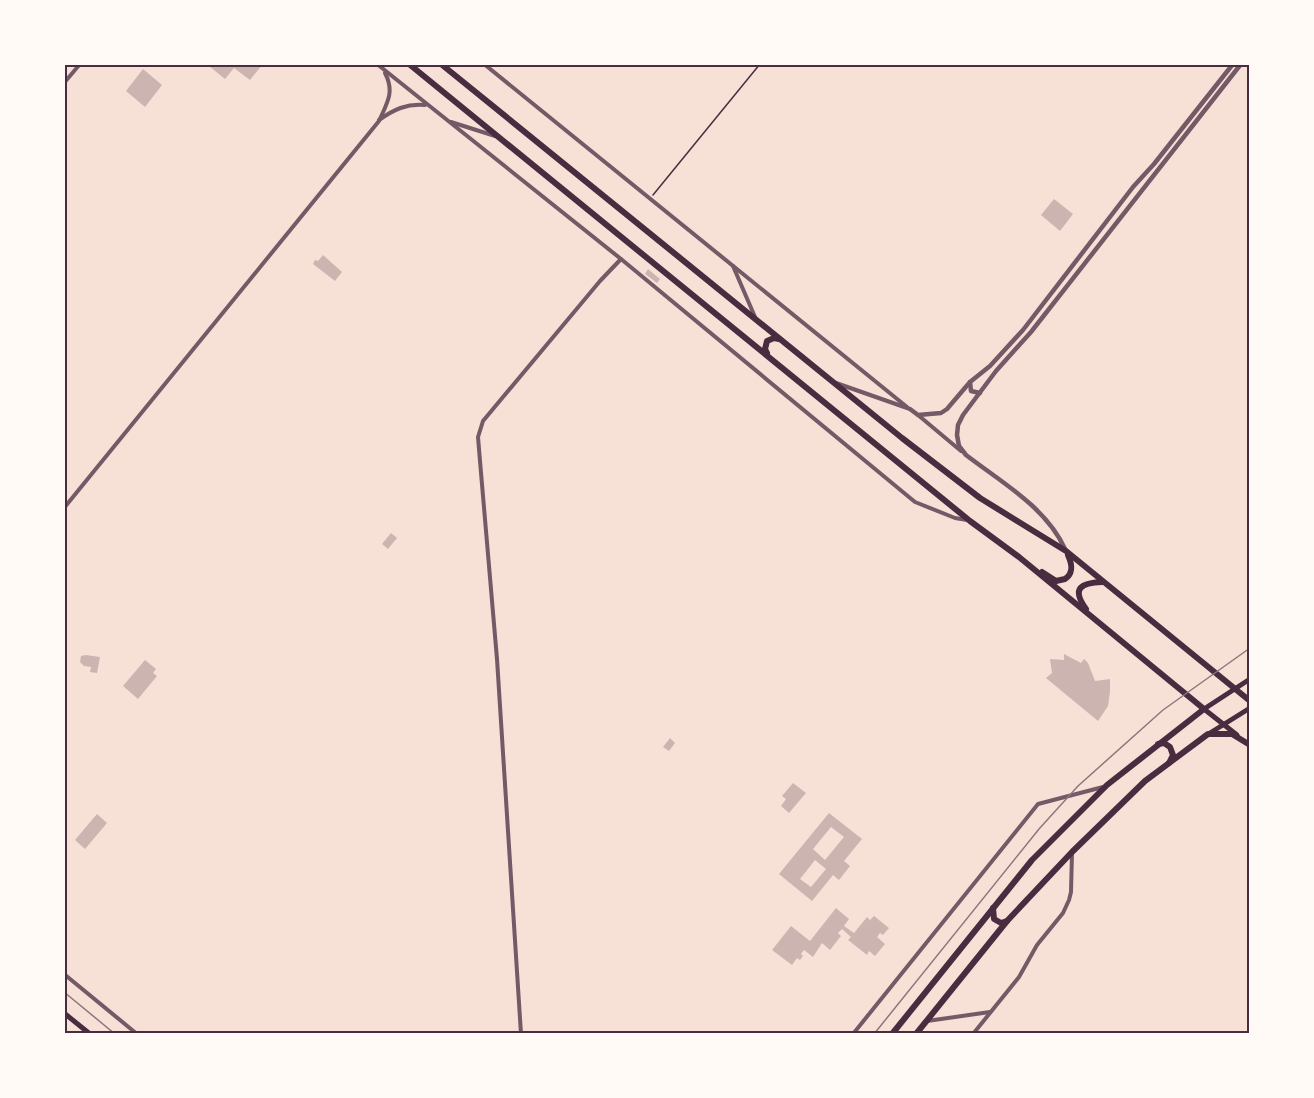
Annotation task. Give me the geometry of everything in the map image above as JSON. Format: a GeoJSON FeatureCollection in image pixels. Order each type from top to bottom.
{"type":"FeatureCollection","features":[{"type":"Feature","properties":{"kind":"main road"},"geometry":{"type":"LineString","coordinates":[[409,64],[1250,745]]}},
{"type":"Feature","properties":{"kind":"main road"},"geometry":{"type":"LineString","coordinates":[[441,64],[980,498],[1066,551],[1248,700]]}},
{"type":"Feature","properties":{"kind":"main road"},"geometry":{"type":"LineString","coordinates":[[767,354],[765,349],[767,341],[774,338],[780,339]]}},
{"type":"Feature","properties":{"kind":"main road"},"geometry":{"type":"LineString","coordinates":[[1019,557],[1056,581],[1061,581],[1071,572],[1071,562],[1066,551]]}},
{"type":"Feature","properties":{"kind":"main road"},"geometry":{"type":"LineString","coordinates":[[1092,617],[1078,599],[1078,593],[1084,584],[1102,582]]}},
{"type":"Feature","properties":{"kind":"main road"},"geometry":{"type":"LineString","coordinates":[[892,1034],[1032,860],[1107,785],[1204,709],[1250,679]]}},
{"type":"Feature","properties":{"kind":"main road"},"geometry":{"type":"LineString","coordinates":[[916,1034],[1007,921],[1118,805],[1208,734],[1250,708]]}},
{"type":"Feature","properties":{"kind":"main road"},"geometry":{"type":"LineString","coordinates":[[1208,734],[1221,733],[1239,737]]}},
{"type":"Feature","properties":{"kind":"main road"},"geometry":{"type":"LineString","coordinates":[[1158,744],[1164,743],[1170,747],[1173,755],[1169,763]]}},
{"type":"Feature","properties":{"kind":"main road"},"geometry":{"type":"LineString","coordinates":[[993,908],[994,919],[1001,923],[1007,921]]}},
{"type":"Feature","properties":{"kind":"main road"},"geometry":{"type":"LineString","coordinates":[[64,1013],[90,1034]]}},
{"type":"Feature","properties":{"kind":"street"},"geometry":{"type":"LineString","coordinates":[[64,83],[80,64]]}},
{"type":"Feature","properties":{"kind":"street"},"geometry":{"type":"LineString","coordinates":[[377,64],[621,259],[915,502],[955,518],[970,520]]}},
{"type":"Feature","properties":{"kind":"street"},"geometry":{"type":"LineString","coordinates":[[484,64],[1043,515],[1060,538],[1066,551]]}},
{"type":"Feature","properties":{"kind":"street"},"geometry":{"type":"LineString","coordinates":[[918,415],[935,414],[947,409],[970,382],[990,366],[1023,330],[1133,187],[1233,64]]}},
{"type":"Feature","properties":{"kind":"street"},"geometry":{"type":"LineString","coordinates":[[966,455],[959,446],[957,435],[958,424],[963,415],[996,371],[1031,333],[1241,64]]}},
{"type":"Feature","properties":{"kind":"street"},"geometry":{"type":"LineString","coordinates":[[379,121],[391,87],[383,70]]}},
{"type":"Feature","properties":{"kind":"street"},"geometry":{"type":"LineString","coordinates":[[64,508],[379,121],[391,112],[412,104],[427,106]]}},
{"type":"Feature","properties":{"kind":"street"},"geometry":{"type":"LineString","coordinates":[[447,121],[500,138]]}},
{"type":"Feature","properties":{"kind":"street"},"geometry":{"type":"LineString","coordinates":[[521,1034],[497,658],[478,437],[483,421],[621,259]]}},
{"type":"Feature","properties":{"kind":"street"},"geometry":{"type":"LineString","coordinates":[[732,265],[757,320]]}},
{"type":"Feature","properties":{"kind":"street"},"geometry":{"type":"LineString","coordinates":[[832,381],[910,409]]}},
{"type":"Feature","properties":{"kind":"street"},"geometry":{"type":"LineString","coordinates":[[970,382],[971,390],[980,393]]}},
{"type":"Feature","properties":{"kind":"street"},"geometry":{"type":"LineString","coordinates":[[853,1034],[1038,804],[1107,785]]}},
{"type":"Feature","properties":{"kind":"street"},"geometry":{"type":"LineString","coordinates":[[974,1034],[1019,977],[1037,945],[1066,906],[1071,892],[1072,852]]}},
{"type":"Feature","properties":{"kind":"street"},"geometry":{"type":"LineString","coordinates":[[64,974],[137,1034]]}},
{"type":"Feature","properties":{"kind":"street"},"geometry":{"type":"LineString","coordinates":[[926,1021],[990,1012]]}},
{"type":"Feature","properties":{"kind":"path"},"geometry":{"type":"LineString","coordinates":[[650,199],[760,64]]}},
{"type":"Feature","properties":{"kind":"building"},"geometry":{"type":"Polygon","coordinates":[[[210,64],[263,64],[250,80],[234,68],[225,79],[209,66],[210,64]]]}},
{"type":"Feature","properties":{"kind":"building"},"geometry":{"type":"Polygon","coordinates":[[[143,69],[162,85],[145,107],[126,91],[143,69]]]}},
{"type":"Feature","properties":{"kind":"building"},"geometry":{"type":"Polygon","coordinates":[[[1054,199],[1073,214],[1060,231],[1041,215],[1054,199]]]}},
{"type":"Feature","properties":{"kind":"building"},"geometry":{"type":"Polygon","coordinates":[[[323,255],[342,272],[335,281],[313,264],[323,255]]]}},
{"type":"Feature","properties":{"kind":"building"},"geometry":{"type":"Polygon","coordinates":[[[648,269],[660,279],[657,283],[645,274],[648,269]]]}},
{"type":"Feature","properties":{"kind":"building"},"geometry":{"type":"Polygon","coordinates":[[[391,533],[397,538],[388,549],[382,544],[391,533]]]}},
{"type":"Feature","properties":{"kind":"building"},"geometry":{"type":"Polygon","coordinates":[[[1064,654],[1081,663],[1084,659],[1095,681],[1110,679],[1108,706],[1098,721],[1046,678],[1052,673],[1050,659],[1064,660],[1064,654]]]}},
{"type":"Feature","properties":{"kind":"building"},"geometry":{"type":"Polygon","coordinates":[[[81,656],[100,657],[97,673],[90,672],[91,667],[84,666],[80,662],[81,656]]]}},
{"type":"Feature","properties":{"kind":"building"},"geometry":{"type":"Polygon","coordinates":[[[145,660],[156,669],[153,673],[157,676],[138,699],[123,686],[145,660]]]}},
{"type":"Feature","properties":{"kind":"building"},"geometry":{"type":"Polygon","coordinates":[[[670,738],[675,743],[669,751],[663,747],[670,738]]]}},
{"type":"Feature","properties":{"kind":"building"},"geometry":{"type":"Polygon","coordinates":[[[793,783],[806,793],[789,813],[781,806],[786,799],[782,796],[793,783]]]}},
{"type":"Feature","properties":{"kind":"building"},"geometry":{"type":"Polygon","coordinates":[[[829,813],[862,839],[844,861],[850,866],[839,880],[833,875],[812,901],[779,874],[829,813]],[[831,827],[813,849],[825,860],[844,837],[831,827]],[[815,860],[800,879],[811,887],[826,869],[815,860]]]}},
{"type":"Feature","properties":{"kind":"building"},"geometry":{"type":"Polygon","coordinates":[[[97,814],[107,823],[85,849],[75,840],[97,814]]]}},
{"type":"Feature","properties":{"kind":"building"},"geometry":{"type":"Polygon","coordinates":[[[836,908],[849,919],[844,926],[854,933],[867,917],[870,920],[874,916],[889,928],[883,935],[880,933],[877,937],[885,944],[875,956],[869,951],[867,955],[848,940],[851,937],[842,929],[838,933],[841,936],[830,950],[822,943],[813,957],[804,950],[800,960],[797,958],[792,965],[772,950],[791,926],[810,941],[836,908]]]}},
{"type":"Feature","properties":{"kind":"tram line"},"geometry":{"type":"LineString","coordinates":[[874,1034],[1039,829],[1078,786],[1163,710],[1250,648]]}},
{"type":"Feature","properties":{"kind":"tram line"},"geometry":{"type":"LineString","coordinates":[[64,992],[115,1034]]}}]}
